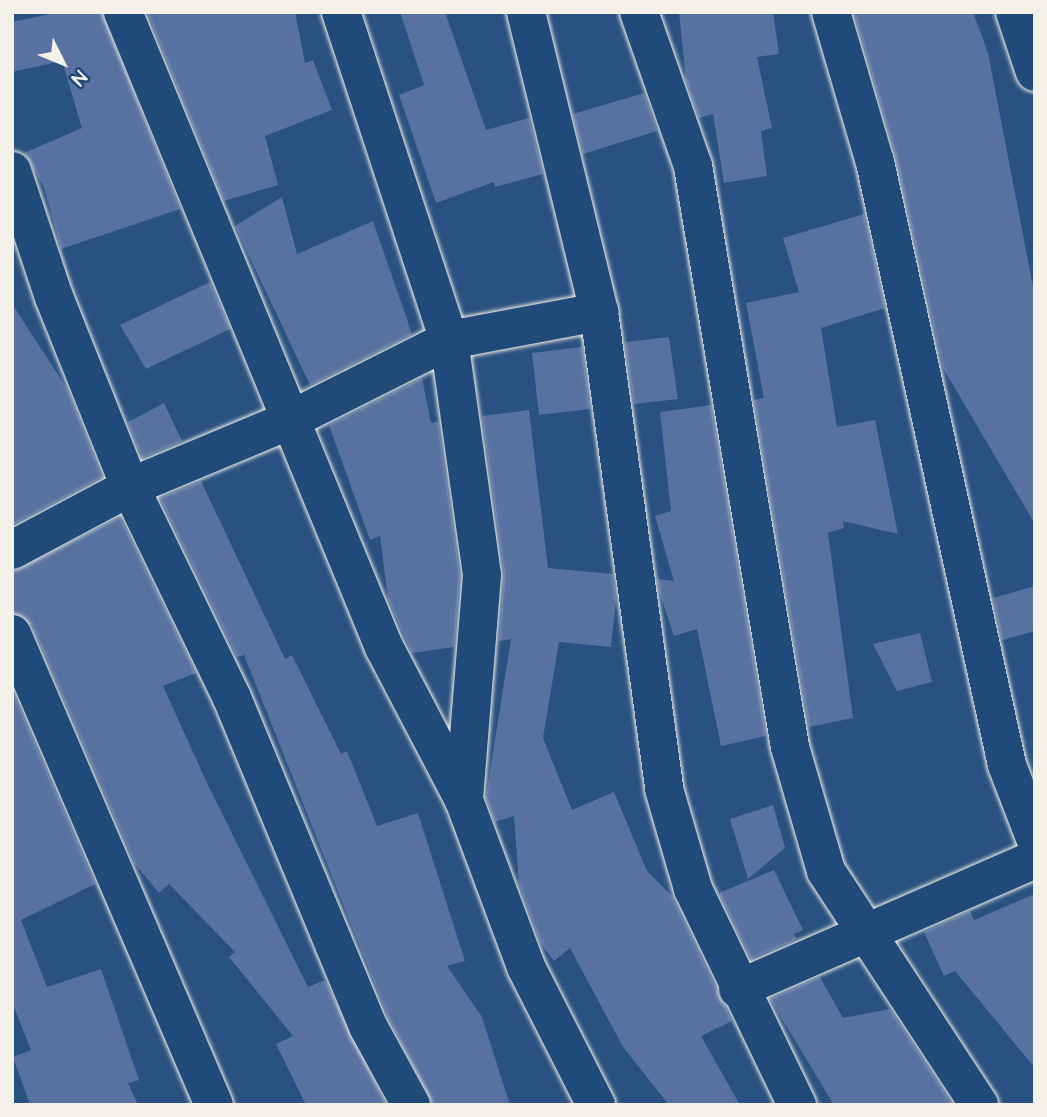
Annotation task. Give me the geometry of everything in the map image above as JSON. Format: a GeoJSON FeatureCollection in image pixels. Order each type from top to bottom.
{"type":"FeatureCollection","features":[{"type":"Feature","properties":{"kind":"street"},"geometry":{"type":"LineString","coordinates":[[123,12],[384,647],[464,800],[526,967],[596,1105]]}},
{"type":"Feature","properties":{"kind":"street"},"geometry":{"type":"LineString","coordinates":[[341,12],[449,340],[482,575],[464,800]]}},
{"type":"Feature","properties":{"kind":"street"},"geometry":{"type":"LineString","coordinates":[[526,12],[599,312],[664,789],[694,889],[738,989],[796,1105]]}},
{"type":"Feature","properties":{"kind":"street"},"geometry":{"type":"LineString","coordinates":[[639,12],[693,166],[790,747],[826,871],[864,934],[979,1105]]}},
{"type":"Feature","properties":{"kind":"street"},"geometry":{"type":"LineString","coordinates":[[831,12],[875,162],[1021,757],[1035,838]]}},
{"type":"Feature","properties":{"kind":"street"},"geometry":{"type":"LineString","coordinates":[[1015,12],[1035,72]]}},
{"type":"Feature","properties":{"kind":"street"},"geometry":{"type":"LineString","coordinates":[[12,171],[54,296],[130,487],[232,698],[369,1028],[411,1105]]}},
{"type":"Feature","properties":{"kind":"street"},"geometry":{"type":"LineString","coordinates":[[12,550],[130,487],[290,419],[449,340],[599,312]]}},
{"type":"Feature","properties":{"kind":"street"},"geometry":{"type":"LineString","coordinates":[[12,634],[214,1105]]}},
{"type":"Feature","properties":{"kind":"street"},"geometry":{"type":"LineString","coordinates":[[738,989],[1035,859]]}},
{"type":"Feature","properties":{"kind":"building"},"geometry":{"type":"Polygon","coordinates":[[[60,12],[102,12],[180,209],[61,249],[44,187],[24,153],[82,128],[62,61],[12,72],[12,22],[60,12]]]}},
{"type":"Feature","properties":{"kind":"building"},"geometry":{"type":"Polygon","coordinates":[[[147,12],[295,12],[305,63],[313,60],[332,110],[265,136],[278,185],[224,201],[147,12]]]}},
{"type":"Feature","properties":{"kind":"building"},"geometry":{"type":"Polygon","coordinates":[[[400,12],[445,12],[486,130],[529,118],[543,174],[495,187],[494,182],[436,203],[399,95],[424,85],[400,12]]]}},
{"type":"Feature","properties":{"kind":"building"},"geometry":{"type":"Polygon","coordinates":[[[679,12],[773,12],[779,54],[757,57],[772,128],[761,131],[767,176],[724,183],[713,114],[699,118],[686,80],[679,12]]]}},
{"type":"Feature","properties":{"kind":"building"},"geometry":{"type":"Polygon","coordinates":[[[854,12],[973,12],[988,53],[1035,297],[1035,524],[943,368],[896,157],[854,12]]]}},
{"type":"Feature","properties":{"kind":"building"},"geometry":{"type":"Polygon","coordinates":[[[644,93],[657,131],[583,154],[573,114],[644,93]]]}},
{"type":"Feature","properties":{"kind":"building"},"geometry":{"type":"Polygon","coordinates":[[[282,197],[297,254],[373,221],[412,334],[310,385],[235,226],[282,197]]]}},
{"type":"Feature","properties":{"kind":"building"},"geometry":{"type":"Polygon","coordinates":[[[864,214],[885,308],[821,328],[837,427],[875,420],[898,534],[843,521],[844,528],[828,533],[853,718],[809,727],[754,400],[764,398],[746,303],[799,292],[783,238],[864,214]]]}},
{"type":"Feature","properties":{"kind":"building"},"geometry":{"type":"Polygon","coordinates":[[[210,282],[230,329],[146,369],[120,325],[210,282]]]}},
{"type":"Feature","properties":{"kind":"building"},"geometry":{"type":"Polygon","coordinates":[[[12,304],[68,390],[102,477],[12,525],[12,304]]]}},
{"type":"Feature","properties":{"kind":"building"},"geometry":{"type":"Polygon","coordinates":[[[669,337],[678,399],[634,404],[625,342],[669,337]]]}},
{"type":"Feature","properties":{"kind":"building"},"geometry":{"type":"Polygon","coordinates":[[[582,347],[590,409],[539,415],[532,353],[582,347]]]}},
{"type":"Feature","properties":{"kind":"building"},"geometry":{"type":"Polygon","coordinates":[[[422,378],[431,423],[438,422],[460,576],[454,647],[412,653],[388,599],[380,536],[370,540],[329,425],[422,378]]]}},
{"type":"Feature","properties":{"kind":"building"},"geometry":{"type":"Polygon","coordinates":[[[164,403],[182,441],[142,458],[128,422],[164,403]]]}},
{"type":"Feature","properties":{"kind":"building"},"geometry":{"type":"Polygon","coordinates":[[[711,405],[766,736],[721,746],[697,629],[674,636],[659,591],[657,579],[674,581],[655,516],[671,511],[660,412],[711,405]]]}},
{"type":"Feature","properties":{"kind":"building"},"geometry":{"type":"Polygon","coordinates":[[[529,410],[548,568],[613,574],[616,599],[611,647],[559,642],[543,738],[572,810],[614,792],[647,871],[672,896],[732,1021],[701,1036],[740,1105],[669,1105],[623,1047],[570,948],[554,961],[541,944],[519,884],[514,816],[495,822],[486,797],[511,639],[499,641],[504,572],[482,416],[529,410]]]}},
{"type":"Feature","properties":{"kind":"building"},"geometry":{"type":"Polygon","coordinates":[[[201,481],[285,659],[292,655],[341,754],[347,751],[377,826],[418,813],[465,961],[447,966],[482,1017],[510,1105],[433,1105],[389,1019],[244,655],[237,657],[160,498],[201,481]]]}},
{"type":"Feature","properties":{"kind":"building"},"geometry":{"type":"Polygon","coordinates":[[[120,517],[196,673],[163,686],[207,783],[308,987],[325,980],[386,1105],[306,1105],[276,1044],[293,1036],[229,957],[235,952],[169,884],[159,893],[135,864],[32,625],[12,613],[12,572],[120,517]]]}},
{"type":"Feature","properties":{"kind":"building"},"geometry":{"type":"Polygon","coordinates":[[[1035,586],[1035,631],[1002,640],[993,598],[1035,586]]]}},
{"type":"Feature","properties":{"kind":"building"},"geometry":{"type":"Polygon","coordinates":[[[920,633],[932,682],[897,691],[873,644],[920,633]]]}},
{"type":"Feature","properties":{"kind":"building"},"geometry":{"type":"Polygon","coordinates":[[[12,690],[95,884],[21,920],[47,987],[101,969],[139,1080],[128,1083],[138,1105],[30,1105],[13,1057],[31,1050],[12,1002],[12,690]]]}},
{"type":"Feature","properties":{"kind":"building"},"geometry":{"type":"Polygon","coordinates":[[[773,805],[785,848],[748,879],[730,819],[773,805]]]}},
{"type":"Feature","properties":{"kind":"building"},"geometry":{"type":"Polygon","coordinates":[[[774,870],[803,930],[794,934],[797,939],[751,959],[719,893],[774,870]]]}},
{"type":"Feature","properties":{"kind":"building"},"geometry":{"type":"Polygon","coordinates":[[[1035,894],[1035,1068],[955,971],[944,976],[924,932],[970,911],[974,920],[1035,894]]]}},
{"type":"Feature","properties":{"kind":"building"},"geometry":{"type":"Polygon","coordinates":[[[820,977],[843,1018],[890,1009],[953,1105],[834,1105],[770,999],[820,977]]]}}]}
